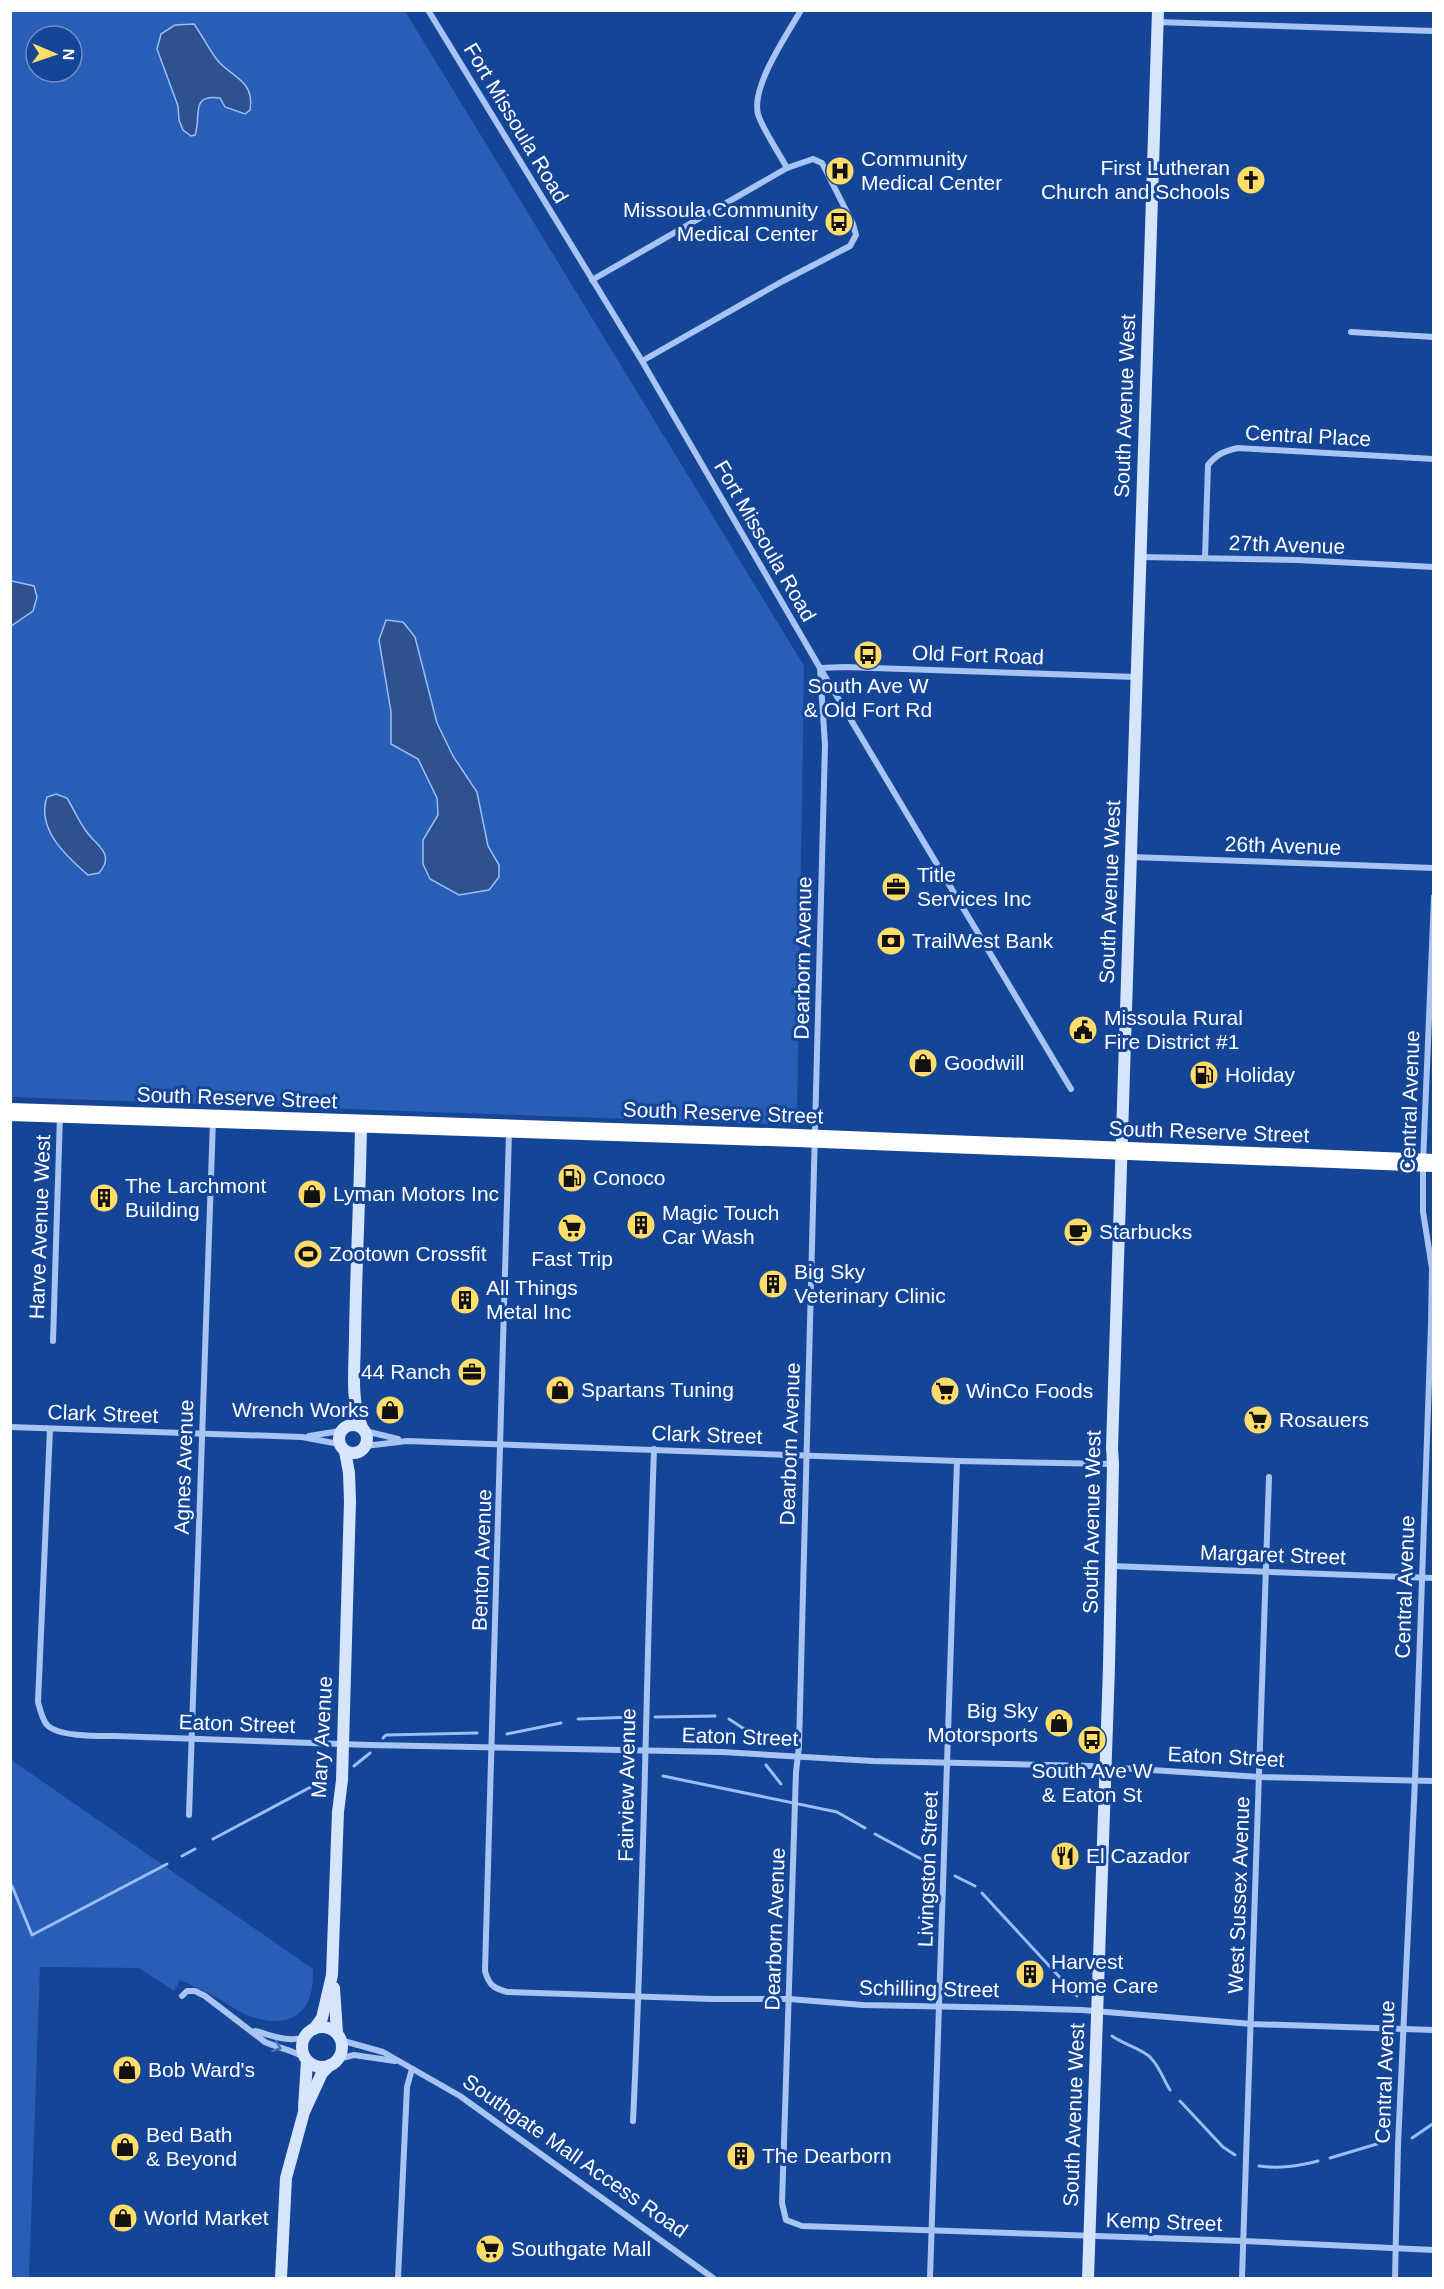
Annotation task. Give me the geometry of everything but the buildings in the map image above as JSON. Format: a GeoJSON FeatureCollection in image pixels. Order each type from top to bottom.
{"type":"FeatureCollection","features":[{"type":"Feature","properties":{"kind":"highway","name":"South Reserve Street"},"geometry":{"type":"LineString","coordinates":[[10,1112],[1121,1150],[1428,1163]]}},
{"type":"Feature","properties":{"kind":"street","name":"Fort Missoula Road"},"geometry":{"type":"LineString","coordinates":[[428,10],[642,361],[820,668],[1071,1089]]}},
{"type":"Feature","properties":{"kind":"street"},"geometry":{"type":"LineString","coordinates":[[787,168],[758,114],[758,98],[765,76],[801,10]]}},
{"type":"Feature","properties":{"kind":"street"},"geometry":{"type":"LineString","coordinates":[[1157,16],[1434,31]]}},
{"type":"Feature","properties":{"kind":"street","name":"South Avenue West"},"geometry":{"type":"LineString","coordinates":[[1088,2278],[1106,1767],[1112,1448],[1157,16]]}},
{"type":"Feature","properties":{"kind":"street"},"geometry":{"type":"LineString","coordinates":[[592,280],[787,168],[813,159],[822,163],[853,224],[856,235],[850,246],[642,361]]}},
{"type":"Feature","properties":{"kind":"street"},"geometry":{"type":"LineString","coordinates":[[1351,332],[1434,336]]}},
{"type":"Feature","properties":{"kind":"street","name":"Central Place"},"geometry":{"type":"LineString","coordinates":[[1204,558],[1208,465],[1224,451],[1238,448],[1434,459]]}},
{"type":"Feature","properties":{"kind":"street","name":"27th Avenue"},"geometry":{"type":"LineString","coordinates":[[1140,557],[1297,560],[1434,567]]}},
{"type":"Feature","properties":{"kind":"street","name":"Old Fort Road"},"geometry":{"type":"LineString","coordinates":[[820,668],[1136,677]]}},
{"type":"Feature","properties":{"kind":"street","name":"Dearborn Avenue"},"geometry":{"type":"LineString","coordinates":[[786,2220],[782,2203],[798,1756],[825,745],[820,668]]}},
{"type":"Feature","properties":{"kind":"street","name":"26th Avenue"},"geometry":{"type":"LineString","coordinates":[[1131,857],[1434,868]]}},
{"type":"Feature","properties":{"kind":"street","name":"Central Avenue"},"geometry":{"type":"LineString","coordinates":[[1395,2278],[1421,1577],[1431,1379],[1432,1268],[1423,1212],[1428,1163],[1434,897]]}},
{"type":"Feature","properties":{"kind":"street","name":"Harve Avenue West"},"geometry":{"type":"LineString","coordinates":[[53,1341],[60,1114]]}},
{"type":"Feature","properties":{"kind":"street","name":"Agnes Avenue"},"geometry":{"type":"LineString","coordinates":[[189,1815],[213,1119]]}},
{"type":"Feature","properties":{"kind":"street"},"geometry":{"type":"LineString","coordinates":[[362,1124],[356,1280],[355,1387],[358,1419],[367,1441],[362,1449]]}},
{"type":"Feature","properties":{"kind":"street","name":"Benton Avenue"},"geometry":{"type":"LineString","coordinates":[[495,1989],[488,1983],[485,1971],[509,1128]]}},
{"type":"Feature","properties":{"kind":"street"},"geometry":{"type":"LineString","coordinates":[[355,1387],[352,1407],[342,1429],[342,1447],[362,1449],[407,1441]]}},
{"type":"Feature","properties":{"kind":"street"},"geometry":{"type":"LineString","coordinates":[[342,1429],[353,1424],[364,1430],[407,1441]]}},
{"type":"Feature","properties":{"kind":"street","name":"Clark Street"},"geometry":{"type":"LineString","coordinates":[[10,1427],[302,1437],[342,1429]]}},
{"type":"Feature","properties":{"kind":"street","name":"Eaton Street"},"geometry":{"type":"LineString","coordinates":[[50,1429],[38,1702],[47,1725],[55,1730],[75,1734],[190,1739],[644,1750],[948,1763],[1106,1767],[1260,1777],[1434,1781]]}},
{"type":"Feature","properties":{"kind":"street","name":"Clark Street"},"geometry":{"type":"LineString","coordinates":[[302,1437],[342,1447]]}},
{"type":"Feature","properties":{"kind":"street","name":"Clark Street"},"geometry":{"type":"LineString","coordinates":[[407,1441],[957,1461],[1113,1464]]}},
{"type":"Feature","properties":{"kind":"street","name":"Mary Avenue"},"geometry":{"type":"LineString","coordinates":[[338,2037],[332,1975],[338,1812],[342,1780],[350,1501],[349,1473],[342,1447]]}},
{"type":"Feature","properties":{"kind":"street","name":"Mary Avenue"},"geometry":{"type":"LineString","coordinates":[[350,1501],[362,1449]]}},
{"type":"Feature","properties":{"kind":"street","name":"Fairview Avenue"},"geometry":{"type":"LineString","coordinates":[[633,2121],[639,1996],[654,1449]]}},
{"type":"Feature","properties":{"kind":"street","name":"Livingston Street"},"geometry":{"type":"LineString","coordinates":[[930,2278],[957,1461]]}},
{"type":"Feature","properties":{"kind":"street","name":"West Sussex Avenue"},"geometry":{"type":"LineString","coordinates":[[1242,2278],[1269,1477]]}},
{"type":"Feature","properties":{"kind":"street","name":"Margaret Street"},"geometry":{"type":"LineString","coordinates":[[1111,1566],[1434,1578]]}},
{"type":"Feature","properties":{"kind":"street","name":"Mary Avenue"},"geometry":{"type":"LineString","coordinates":[[309,2033],[322,2018],[332,1975]]}},
{"type":"Feature","properties":{"kind":"street","name":"Schilling Street"},"geometry":{"type":"LineString","coordinates":[[495,1989],[507,1992],[789,1999],[864,2005],[940,2005],[1096,2012],[1252,2024],[1434,2030]]}},
{"type":"Feature","properties":{"kind":"street"},"geometry":{"type":"LineString","coordinates":[[182,1996],[187,1991],[195,1991],[205,1996],[265,2042],[298,2053],[318,2067],[334,2062]]}},
{"type":"Feature","properties":{"kind":"street"},"geometry":{"type":"LineString","coordinates":[[251,2030],[286,2040],[295,2040],[326,2028],[338,2037],[341,2053],[322,2073],[303,2116],[286,2178],[282,2278]]}},
{"type":"Feature","properties":{"kind":"street"},"geometry":{"type":"LineString","coordinates":[[303,2116],[306,2059],[302,2047],[309,2033]]}},
{"type":"Feature","properties":{"kind":"street","name":"Southgate Mall Access Road"},"geometry":{"type":"LineString","coordinates":[[338,2037],[383,2052],[460,2096],[713,2278]]}},
{"type":"Feature","properties":{"kind":"street","name":"Southgate Mall Access Road"},"geometry":{"type":"LineString","coordinates":[[334,2062],[345,2056],[362,2055],[389,2059],[412,2068]]}},
{"type":"Feature","properties":{"kind":"street"},"geometry":{"type":"LineString","coordinates":[[398,2278],[407,2087],[412,2068]]}},
{"type":"Feature","properties":{"kind":"street","name":"Kemp Street"},"geometry":{"type":"LineString","coordinates":[[786,2220],[802,2226],[1089,2235],[1434,2250]]}},
{"type":"Feature","properties":{"kind":"shaded area"},"geometry":{"type":"Polygon","coordinates":[[[11,11],[405,11],[804,666],[797,1125],[11,1097],[11,11]]]}},
{"type":"Feature","properties":{"kind":"shaded area"},"geometry":{"type":"Polygon","coordinates":[[[194,24],[218,61],[246,86],[251,100],[250,110],[245,114],[225,107],[220,98],[204,99],[198,108],[195,135],[191,136],[183,130],[179,120],[178,106],[157,49],[161,34],[175,25],[194,24]]]}},
{"type":"Feature","properties":{"kind":"shaded area"},"geometry":{"type":"Polygon","coordinates":[[[10,582],[34,586],[37,597],[33,611],[11,626],[10,582]]]}},
{"type":"Feature","properties":{"kind":"shaded area"},"geometry":{"type":"Polygon","coordinates":[[[386,620],[403,622],[415,637],[437,723],[453,756],[477,792],[488,846],[499,865],[499,877],[489,890],[459,895],[430,879],[423,864],[423,840],[438,815],[437,798],[418,759],[391,744],[391,712],[379,640],[386,620]]]}},
{"type":"Feature","properties":{"kind":"shaded area"},"geometry":{"type":"Polygon","coordinates":[[[56,794],[67,798],[88,834],[105,854],[106,860],[99,873],[88,875],[62,850],[49,831],[45,809],[47,797],[56,794]]]}},
{"type":"Feature","properties":{"kind":"shaded area"},"geometry":{"type":"Polygon","coordinates":[[[10,1759],[313,1969],[309,1998],[304,2008],[287,2020],[275,2021],[247,2015],[213,1995],[180,1980],[174,1991],[139,1968],[40,1967],[29,2278],[10,2278],[10,1759]]]}},
{"type":"Feature","properties":{"kind":"waterway"},"geometry":{"type":"LineString","coordinates":[[655,1717],[715,1716]]}},
{"type":"Feature","properties":{"kind":"waterway"},"geometry":{"type":"LineString","coordinates":[[578,1719],[634,1717]]}},
{"type":"Feature","properties":{"kind":"waterway"},"geometry":{"type":"LineString","coordinates":[[729,1719],[758,1738]]}},
{"type":"Feature","properties":{"kind":"waterway"},"geometry":{"type":"LineString","coordinates":[[507,1734],[561,1723]]}},
{"type":"Feature","properties":{"kind":"waterway"},"geometry":{"type":"LineString","coordinates":[[383,1738],[386,1735],[477,1733]]}},
{"type":"Feature","properties":{"kind":"waterway"},"geometry":{"type":"LineString","coordinates":[[354,1766],[370,1753]]}},
{"type":"Feature","properties":{"kind":"waterway"},"geometry":{"type":"LineString","coordinates":[[766,1765],[781,1784]]}},
{"type":"Feature","properties":{"kind":"waterway"},"geometry":{"type":"LineString","coordinates":[[663,1776],[837,1812],[865,1828]]}},
{"type":"Feature","properties":{"kind":"waterway"},"geometry":{"type":"LineString","coordinates":[[213,1839],[324,1780]]}},
{"type":"Feature","properties":{"kind":"waterway"},"geometry":{"type":"LineString","coordinates":[[875,1834],[934,1866]]}},
{"type":"Feature","properties":{"kind":"waterway"},"geometry":{"type":"LineString","coordinates":[[182,1856],[195,1849]]}},
{"type":"Feature","properties":{"kind":"waterway"},"geometry":{"type":"LineString","coordinates":[[10,1886],[12,1886],[32,1935],[167,1864]]}},
{"type":"Feature","properties":{"kind":"waterway"},"geometry":{"type":"LineString","coordinates":[[955,1876],[975,1886]]}},
{"type":"Feature","properties":{"kind":"waterway"},"geometry":{"type":"LineString","coordinates":[[982,1893],[1077,1996]]}},
{"type":"Feature","properties":{"kind":"waterway"},"geometry":{"type":"LineString","coordinates":[[1112,2036],[1150,2057],[1170,2090]]}},
{"type":"Feature","properties":{"kind":"waterway"},"geometry":{"type":"LineString","coordinates":[[1180,2101],[1223,2147],[1235,2155]]}},
{"type":"Feature","properties":{"kind":"waterway"},"geometry":{"type":"LineString","coordinates":[[1412,2138],[1434,2123]]}},
{"type":"Feature","properties":{"kind":"waterway"},"geometry":{"type":"LineString","coordinates":[[1330,2158],[1387,2141]]}},
{"type":"Feature","properties":{"kind":"waterway"},"geometry":{"type":"LineString","coordinates":[[1259,2166],[1289,2166],[1318,2161]]}},
{"type":"Feature","properties":{"kind":"place","name":"Community Medical Center"},"geometry":{"type":"Point","coordinates":[840,171]}},
{"type":"Feature","properties":{"kind":"place","name":"First Lutheran Church and Schools"},"geometry":{"type":"Point","coordinates":[1251,180]}},
{"type":"Feature","properties":{"kind":"place","name":"Missoula Community Medical Center"},"geometry":{"type":"Point","coordinates":[839,222]}},
{"type":"Feature","properties":{"kind":"place","name":"South Ave W & Old Fort Rd"},"geometry":{"type":"Point","coordinates":[868,655]}},
{"type":"Feature","properties":{"kind":"place","name":"Title Services Inc"},"geometry":{"type":"Point","coordinates":[896,887]}},
{"type":"Feature","properties":{"kind":"place","name":"TrailWest Bank"},"geometry":{"type":"Point","coordinates":[891,941]}},
{"type":"Feature","properties":{"kind":"place","name":"Missoula Rural Fire District #1"},"geometry":{"type":"Point","coordinates":[1083,1030]}},
{"type":"Feature","properties":{"kind":"place","name":"Goodwill"},"geometry":{"type":"Point","coordinates":[923,1063]}},
{"type":"Feature","properties":{"kind":"place","name":"Holiday"},"geometry":{"type":"Point","coordinates":[1204,1075]}},
{"type":"Feature","properties":{"kind":"place","name":"Conoco"},"geometry":{"type":"Point","coordinates":[572,1178]}},
{"type":"Feature","properties":{"kind":"place","name":"Lyman Motors Inc"},"geometry":{"type":"Point","coordinates":[312,1194]}},
{"type":"Feature","properties":{"kind":"place","name":"The Larchmont Building"},"geometry":{"type":"Point","coordinates":[104,1198]}},
{"type":"Feature","properties":{"kind":"place","name":"Magic Touch Car Wash"},"geometry":{"type":"Point","coordinates":[641,1225]}},
{"type":"Feature","properties":{"kind":"place","name":"Fast Trip"},"geometry":{"type":"Point","coordinates":[572,1228]}},
{"type":"Feature","properties":{"kind":"place","name":"Starbucks"},"geometry":{"type":"Point","coordinates":[1078,1232]}},
{"type":"Feature","properties":{"kind":"place","name":"Zootown Crossfit"},"geometry":{"type":"Point","coordinates":[308,1254]}},
{"type":"Feature","properties":{"kind":"place","name":"Big Sky Veterinary Clinic"},"geometry":{"type":"Point","coordinates":[773,1284]}},
{"type":"Feature","properties":{"kind":"place","name":"All Things Metal Inc"},"geometry":{"type":"Point","coordinates":[465,1300]}},
{"type":"Feature","properties":{"kind":"place","name":"44 Ranch"},"geometry":{"type":"Point","coordinates":[472,1372]}},
{"type":"Feature","properties":{"kind":"place","name":"Spartans Tuning"},"geometry":{"type":"Point","coordinates":[560,1390]}},
{"type":"Feature","properties":{"kind":"place","name":"WinCo Foods"},"geometry":{"type":"Point","coordinates":[945,1391]}},
{"type":"Feature","properties":{"kind":"place","name":"Wrench Works"},"geometry":{"type":"Point","coordinates":[390,1410]}},
{"type":"Feature","properties":{"kind":"place","name":"Rosauers"},"geometry":{"type":"Point","coordinates":[1258,1420]}},
{"type":"Feature","properties":{"kind":"place","name":"Big Sky Motorsports"},"geometry":{"type":"Point","coordinates":[1059,1723]}},
{"type":"Feature","properties":{"kind":"place","name":"South Ave W & Eaton St"},"geometry":{"type":"Point","coordinates":[1092,1740]}},
{"type":"Feature","properties":{"kind":"place","name":"El Cazador"},"geometry":{"type":"Point","coordinates":[1065,1856]}},
{"type":"Feature","properties":{"kind":"place","name":"Harvest Home Care"},"geometry":{"type":"Point","coordinates":[1030,1974]}},
{"type":"Feature","properties":{"kind":"place","name":"Bob Ward's"},"geometry":{"type":"Point","coordinates":[127,2070]}},
{"type":"Feature","properties":{"kind":"place","name":"Bed Bath & Beyond"},"geometry":{"type":"Point","coordinates":[125,2147]}},
{"type":"Feature","properties":{"kind":"place","name":"The Dearborn"},"geometry":{"type":"Point","coordinates":[741,2156]}},
{"type":"Feature","properties":{"kind":"place","name":"World Market"},"geometry":{"type":"Point","coordinates":[123,2218]}},
{"type":"Feature","properties":{"kind":"place","name":"Southgate Mall"},"geometry":{"type":"Point","coordinates":[490,2249]}}]}
